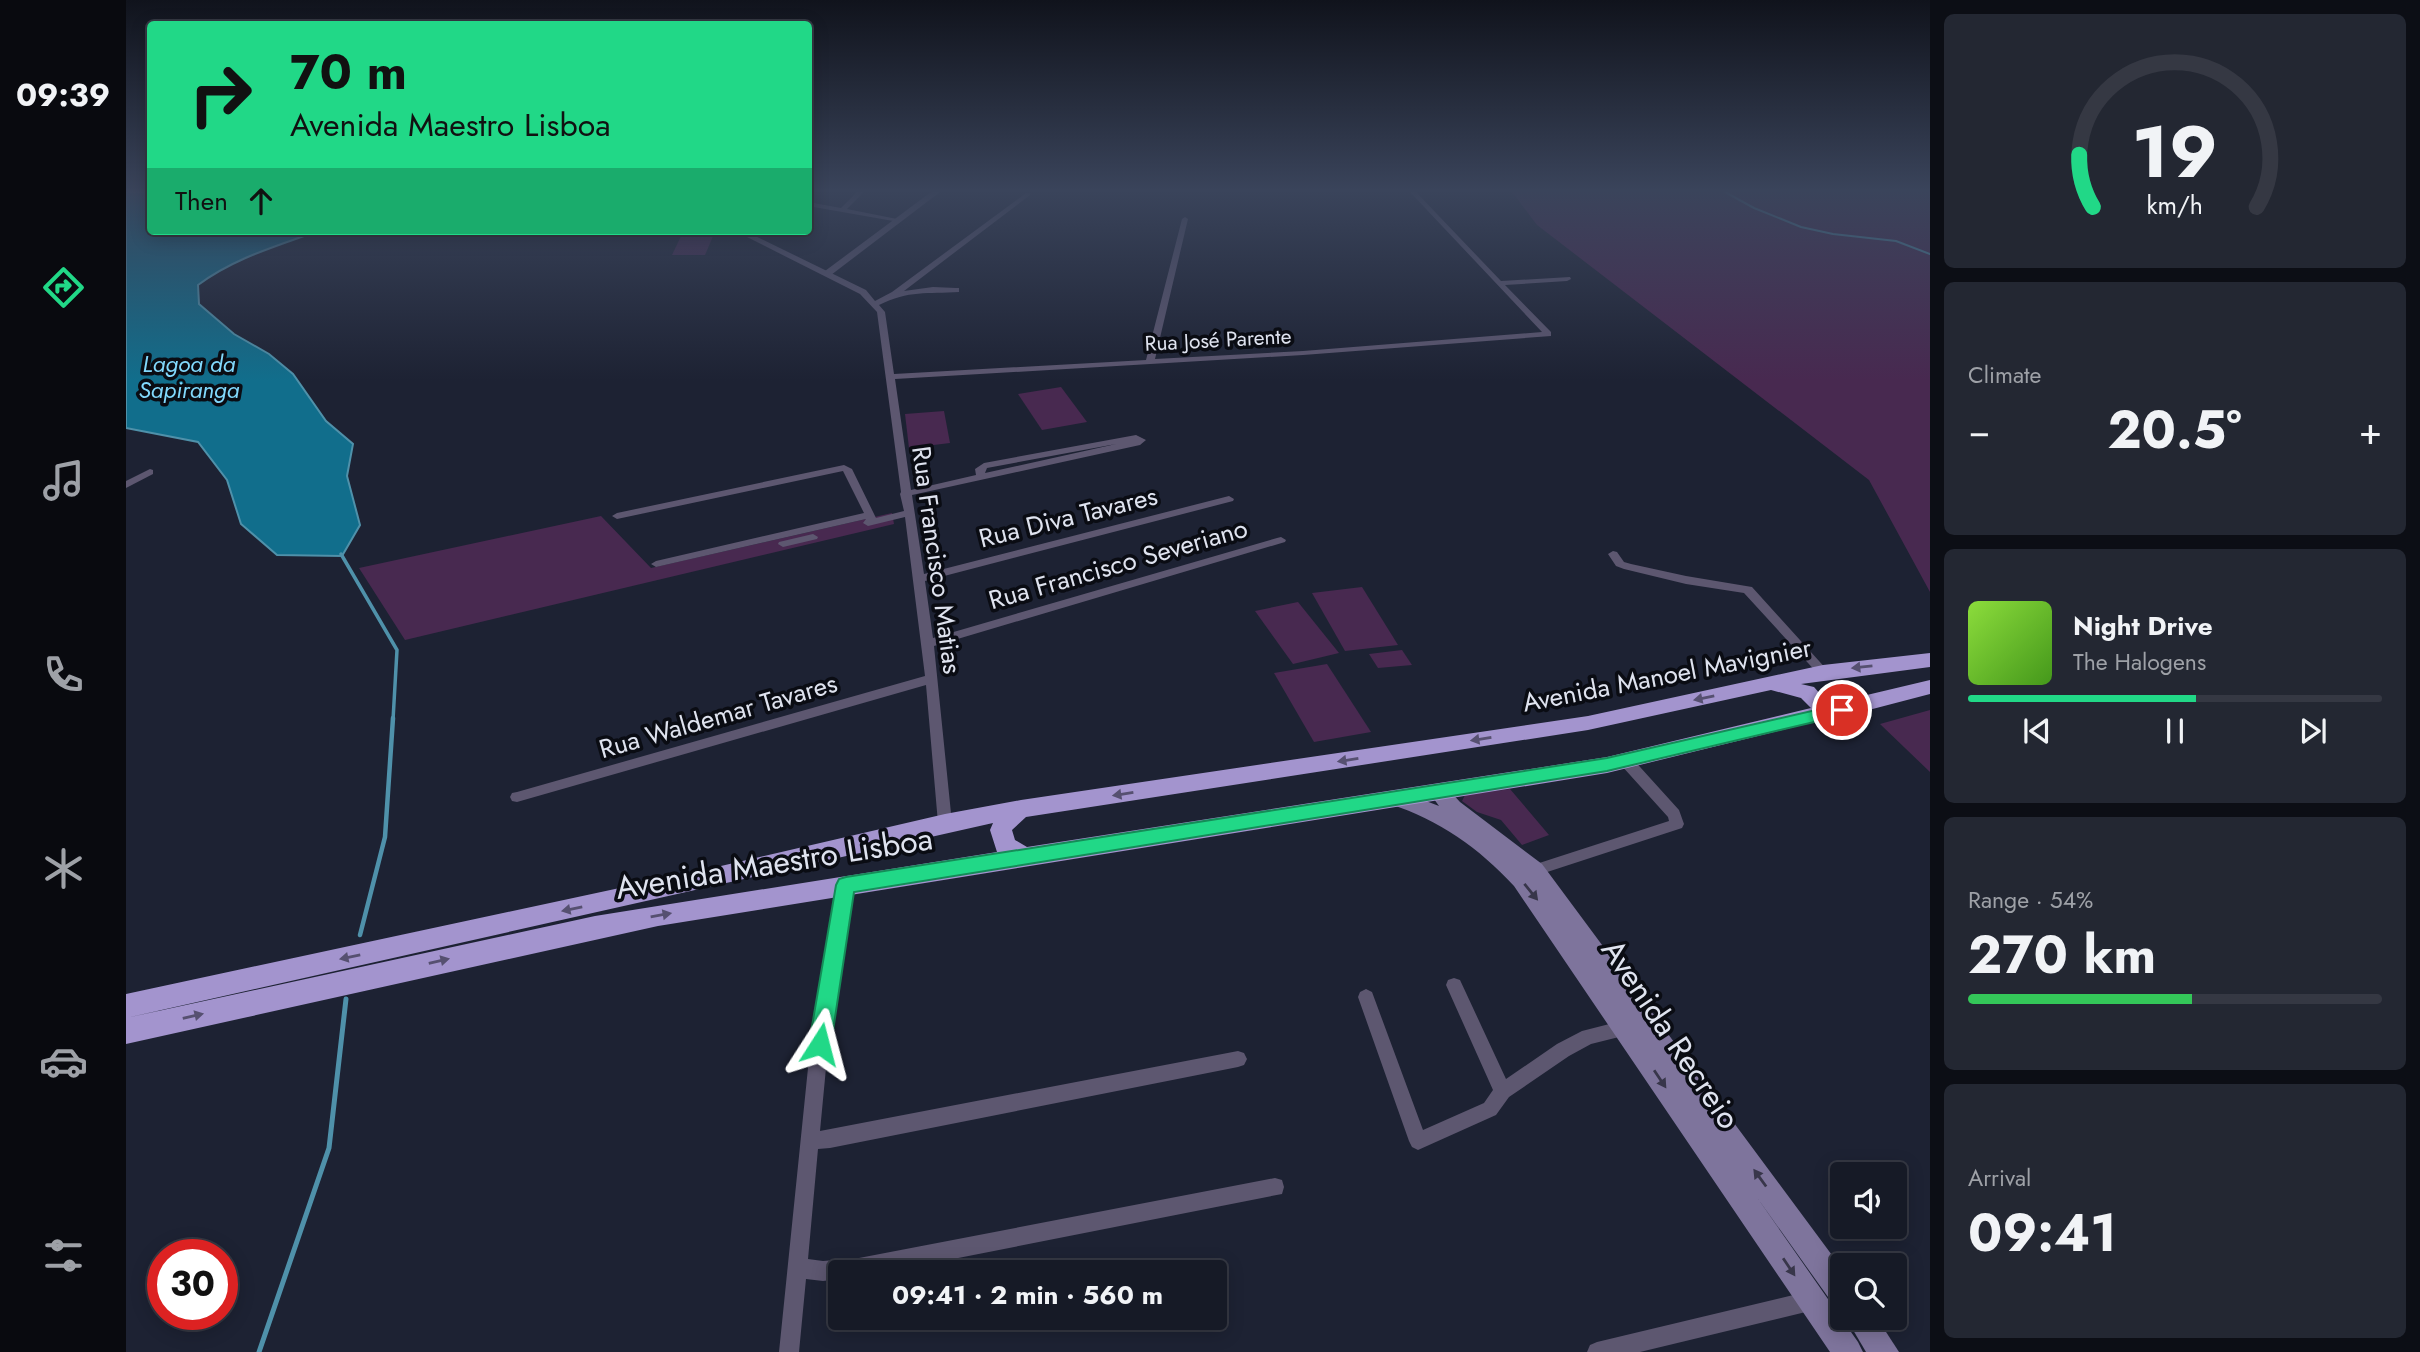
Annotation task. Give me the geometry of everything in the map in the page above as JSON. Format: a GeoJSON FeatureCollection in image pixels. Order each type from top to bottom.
{"type":"FeatureCollection","features":[{"type":"Feature","properties":{"kind":"highway","name":"Avenida Manoel Mavignier"},"geometry":{"type":"LineString","coordinates":[[1416,750],[1588,723],[1823,672],[1930,660]]}},
{"type":"Feature","properties":{"kind":"highway"},"geometry":{"type":"LineString","coordinates":[[1771,684],[1807,692],[1821,707],[1819,716]]}},
{"type":"Feature","properties":{"kind":"highway"},"geometry":{"type":"LineString","coordinates":[[1439,792],[1626,761],[1930,687]]}},
{"type":"Feature","properties":{"kind":"highway","name":"Avenida Maestro Lisboa"},"geometry":{"type":"LineString","coordinates":[[126,1006],[708,879],[945,823],[1416,750]]}},
{"type":"Feature","properties":{"kind":"highway","name":"Avenida Maestro Lisboa"},"geometry":{"type":"LineString","coordinates":[[126,1031],[595,927],[1439,792]]}},
{"type":"Feature","properties":{"kind":"highway"},"geometry":{"type":"LineString","coordinates":[[1022,809],[1007,819],[1000,830],[1005,845],[1024,857]]}},
{"type":"Feature","properties":{"kind":"main road","name":"Avenida Recreio"},"geometry":{"type":"LineString","coordinates":[[1439,792],[1453,808],[1535,870],[1848,1352]]}},
{"type":"Feature","properties":{"kind":"main road","name":"Avenida Recreio"},"geometry":{"type":"LineString","coordinates":[[1397,798],[1415,803],[1429,811],[1484,844],[1507,863],[1830,1276]]}},
{"type":"Feature","properties":{"kind":"main road"},"geometry":{"type":"LineString","coordinates":[[1868,1330],[1884,1352]]}},
{"type":"Feature","properties":{"kind":"street"},"geometry":{"type":"LineString","coordinates":[[790,255],[863,292],[876,304],[895,294],[949,255]]}},
{"type":"Feature","properties":{"kind":"street"},"geometry":{"type":"LineString","coordinates":[[828,273],[852,255]]}},
{"type":"Feature","properties":{"kind":"street"},"geometry":{"type":"LineString","coordinates":[[1150,361],[1176,255]]}},
{"type":"Feature","properties":{"kind":"street"},"geometry":{"type":"LineString","coordinates":[[1472,255],[1498,283],[1567,279]]}},
{"type":"Feature","properties":{"kind":"street","name":"Rua José Parente"},"geometry":{"type":"LineString","coordinates":[[891,377],[1548,334],[1498,283]]}},
{"type":"Feature","properties":{"kind":"street"},"geometry":{"type":"LineString","coordinates":[[895,294],[933,289],[956,290]]}},
{"type":"Feature","properties":{"kind":"street","name":"Rua Francisco Matias"},"geometry":{"type":"LineString","coordinates":[[876,304],[882,315],[928,644],[945,823]]}},
{"type":"Feature","properties":{"kind":"street"},"geometry":{"type":"LineString","coordinates":[[905,494],[1140,442],[1141,440],[1136,438],[984,466],[980,469],[981,477]]}},
{"type":"Feature","properties":{"kind":"street"},"geometry":{"type":"LineString","coordinates":[[617,516],[844,468],[847,469],[871,519]]}},
{"type":"Feature","properties":{"kind":"street"},"geometry":{"type":"LineString","coordinates":[[126,485],[150,472]]}},
{"type":"Feature","properties":{"kind":"street","name":"Rua Diva Tavares"},"geometry":{"type":"LineString","coordinates":[[918,579],[1229,499]]}},
{"type":"Feature","properties":{"kind":"street"},"geometry":{"type":"LineString","coordinates":[[656,564],[908,513]]}},
{"type":"Feature","properties":{"kind":"street"},"geometry":{"type":"LineString","coordinates":[[783,544],[871,519]]}},
{"type":"Feature","properties":{"kind":"street","name":"Rua Francisco Severiano"},"geometry":{"type":"LineString","coordinates":[[928,644],[1281,540]]}},
{"type":"Feature","properties":{"kind":"street"},"geometry":{"type":"LineString","coordinates":[[1612,554],[1620,564],[1628,567],[1748,590],[1823,672]]}},
{"type":"Feature","properties":{"kind":"street","name":"Rua Waldemar Tavares"},"geometry":{"type":"LineString","coordinates":[[517,797],[931,679]]}},
{"type":"Feature","properties":{"kind":"street"},"geometry":{"type":"LineString","coordinates":[[1535,870],[1676,824],[1674,814],[1626,761]]}},
{"type":"Feature","properties":{"kind":"street"},"geometry":{"type":"LineString","coordinates":[[789,1352],[817,1068],[846,885]]}},
{"type":"Feature","properties":{"kind":"street"},"geometry":{"type":"LineString","coordinates":[[1454,985],[1503,1091]]}},
{"type":"Feature","properties":{"kind":"street"},"geometry":{"type":"LineString","coordinates":[[1366,996],[1418,1141],[1490,1109],[1503,1091],[1571,1046],[1588,1037],[1635,1024]]}},
{"type":"Feature","properties":{"kind":"street"},"geometry":{"type":"LineString","coordinates":[[810,1140],[831,1139],[1238,1059]]}},
{"type":"Feature","properties":{"kind":"street"},"geometry":{"type":"LineString","coordinates":[[797,1268],[823,1271],[859,1268],[1275,1187]]}},
{"type":"Feature","properties":{"kind":"street"},"geometry":{"type":"LineString","coordinates":[[1597,1352],[1830,1295]]}},
{"type":"Feature","properties":{"kind":"shaded area"},"geometry":{"type":"Polygon","coordinates":[[[1576,255],[1930,255],[1930,592],[1869,480],[1576,255]]]}},
{"type":"Feature","properties":{"kind":"shaded area"},"geometry":{"type":"Polygon","coordinates":[[[1061,387],[1087,422],[1042,430],[1018,394],[1061,387]]]}},
{"type":"Feature","properties":{"kind":"shaded area"},"geometry":{"type":"Polygon","coordinates":[[[944,411],[950,443],[909,448],[905,414],[944,411]]]}},
{"type":"Feature","properties":{"kind":"shaded area"},"geometry":{"type":"Polygon","coordinates":[[[892,513],[894,524],[405,640],[359,568],[601,516],[651,568],[892,513]]]}},
{"type":"Feature","properties":{"kind":"shaded area"},"geometry":{"type":"Polygon","coordinates":[[[1362,587],[1398,645],[1345,651],[1312,593],[1362,587]]]}},
{"type":"Feature","properties":{"kind":"shaded area"},"geometry":{"type":"Polygon","coordinates":[[[1298,602],[1339,653],[1293,664],[1255,611],[1298,602]]]}},
{"type":"Feature","properties":{"kind":"shaded area"},"geometry":{"type":"Polygon","coordinates":[[[1402,650],[1412,665],[1378,668],[1369,654],[1402,650]]]}},
{"type":"Feature","properties":{"kind":"shaded area"},"geometry":{"type":"Polygon","coordinates":[[[1327,664],[1371,732],[1314,742],[1274,673],[1327,664]]]}},
{"type":"Feature","properties":{"kind":"shaded area"},"geometry":{"type":"Polygon","coordinates":[[[1930,710],[1930,772],[1880,724],[1930,710]]]}},
{"type":"Feature","properties":{"kind":"shaded area"},"geometry":{"type":"Polygon","coordinates":[[[1510,789],[1549,835],[1522,845],[1501,820],[1477,812],[1462,801],[1465,795],[1510,789]]]}},
{"type":"Feature","properties":{"kind":"water","name":"Lagoa da Sapiranga"},"geometry":{"type":"Polygon","coordinates":[[[126,255],[253,255],[226,267],[198,285],[199,304],[234,334],[269,354],[293,374],[326,421],[353,444],[347,476],[360,525],[342,556],[277,555],[241,524],[227,480],[198,442],[126,428],[126,255]]]}},
{"type":"Feature","properties":{"kind":"waterway"},"geometry":{"type":"LineString","coordinates":[[341,554],[397,650],[393,720]]}},
{"type":"Feature","properties":{"kind":"waterway"},"geometry":{"type":"LineString","coordinates":[[360,935],[385,837],[393,718]]}},
{"type":"Feature","properties":{"kind":"waterway"},"geometry":{"type":"LineString","coordinates":[[259,1352],[329,1148],[346,999]]}},
{"type":"Feature","properties":{"kind":"route"},"geometry":{"type":"LineString","coordinates":[[820,1044],[846,885],[1607,765],[1842,710]]}}]}
